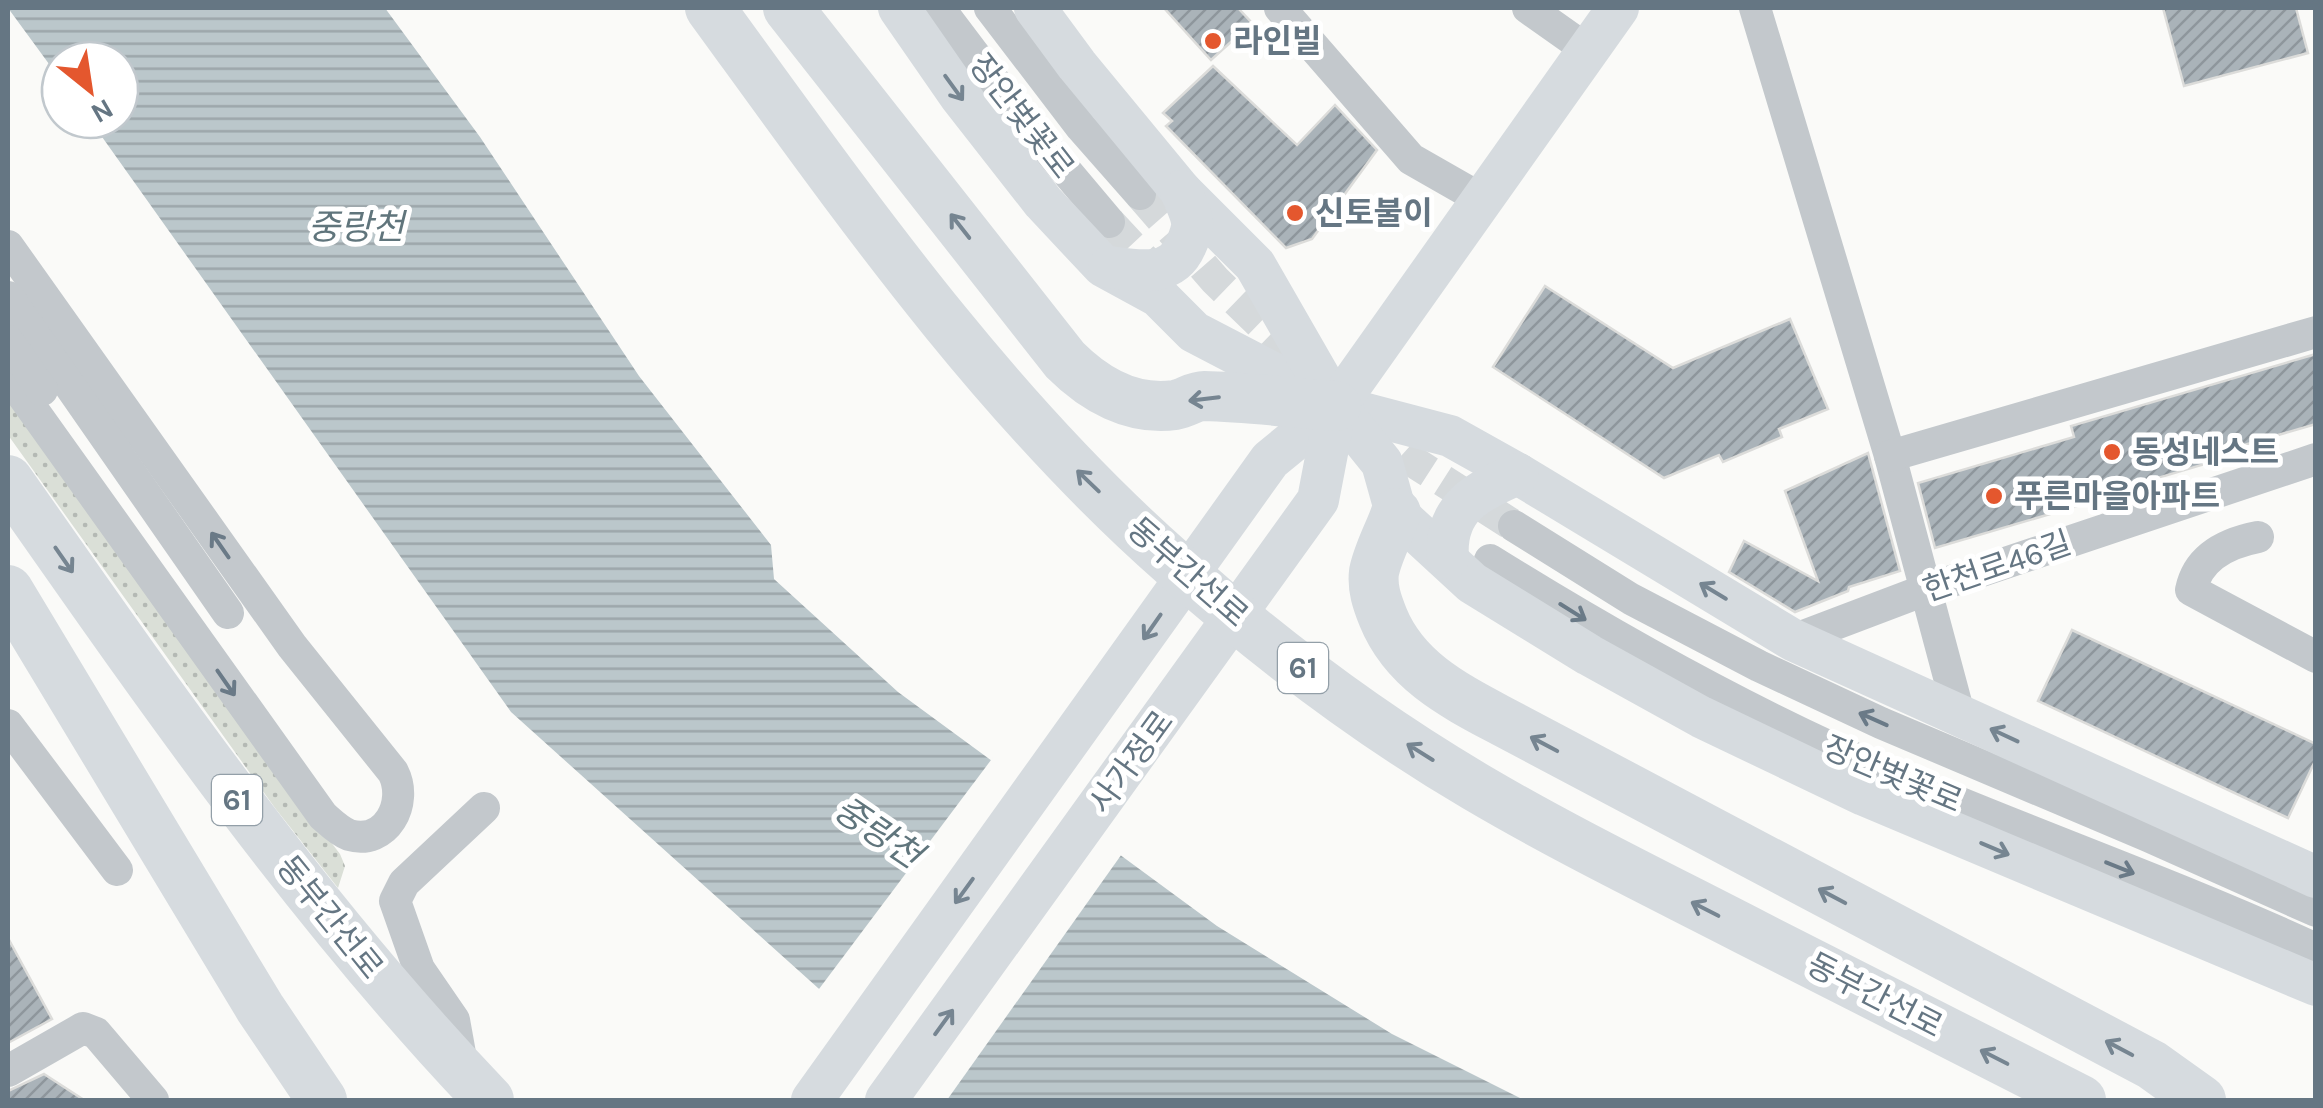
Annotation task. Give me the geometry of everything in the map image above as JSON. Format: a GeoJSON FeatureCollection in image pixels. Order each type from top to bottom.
{"type":"FeatureCollection","features":[{"type":"Feature","properties":{"kind":"highway","name":"동부간선로"},"geometry":{"type":"LineString","coordinates":[[710,8],[959,342],[1068,462],[1146,538],[1284,655],[1389,732],[1521,812],[2082,1100]]}},
{"type":"Feature","properties":{"kind":"highway"},"geometry":{"type":"LineString","coordinates":[[788,8],[1065,360],[1084,379],[1106,394],[1150,405],[1170,406],[1198,396],[1336,406]]}},
{"type":"Feature","properties":{"kind":"highway","name":"동부간선로"},"geometry":{"type":"LineString","coordinates":[[8,480],[264,836],[323,912],[476,1086]]}},
{"type":"Feature","properties":{"kind":"highway"},"geometry":{"type":"LineString","coordinates":[[1396,512],[1374,568],[1374,588],[1390,633],[1429,678],[1516,729],[2152,1065],[2201,1100]]}},
{"type":"Feature","properties":{"kind":"highway"},"geometry":{"type":"LineString","coordinates":[[8,590],[260,1008],[322,1100]]}},
{"type":"Feature","properties":{"kind":"main road"},"geometry":{"type":"LineString","coordinates":[[899,8],[1043,202],[1104,266],[1158,296],[1194,332],[1336,406],[1450,436],[1793,640],[2316,877]]}},
{"type":"Feature","properties":{"kind":"main road"},"geometry":{"type":"LineString","coordinates":[[1035,8],[1160,192],[1192,222],[1180,258],[1165,269],[1140,271],[1104,266]]}},
{"type":"Feature","properties":{"kind":"main road","name":"사가정로"},"geometry":{"type":"LineString","coordinates":[[812,1100],[1270,460],[1336,406],[1618,8]]}},
{"type":"Feature","properties":{"kind":"main road"},"geometry":{"type":"LineString","coordinates":[[1160,192],[1255,265],[1336,406],[1382,463],[1396,512],[1472,582],[1589,655],[1701,717],[1864,795],[2316,985]]}},
{"type":"Feature","properties":{"kind":"main road","name":"사가정로"},"geometry":{"type":"LineString","coordinates":[[886,1100],[1318,500],[1336,406]]}},
{"type":"Feature","properties":{"kind":"main road"},"geometry":{"type":"LineString","coordinates":[[1448,558],[1447,534],[1463,505],[1477,493],[1518,474]]}},
{"type":"Feature","properties":{"kind":"street","name":"장안벚꽃로"},"geometry":{"type":"LineString","coordinates":[[939,8],[1018,114],[1109,222]]}},
{"type":"Feature","properties":{"kind":"street","name":"장안벚꽃로"},"geometry":{"type":"LineString","coordinates":[[990,8],[1069,113],[1160,192]]}},
{"type":"Feature","properties":{"kind":"street"},"geometry":{"type":"LineString","coordinates":[[1280,8],[1411,159],[1480,199]]}},
{"type":"Feature","properties":{"kind":"street"},"geometry":{"type":"LineString","coordinates":[[1528,8],[1586,49]]}},
{"type":"Feature","properties":{"kind":"street"},"geometry":{"type":"LineString","coordinates":[[1755,8],[1890,456],[1958,714]]}},
{"type":"Feature","properties":{"kind":"street"},"geometry":{"type":"LineString","coordinates":[[8,246],[292,646],[392,772],[400,795],[390,820],[362,836],[349,834],[323,816],[145,554],[8,340]]}},
{"type":"Feature","properties":{"kind":"street"},"geometry":{"type":"LineString","coordinates":[[8,297],[217,620],[145,554],[8,375]]}},
{"type":"Feature","properties":{"kind":"street"},"geometry":{"type":"LineString","coordinates":[[1890,456],[2316,332]]}},
{"type":"Feature","properties":{"kind":"street","name":"한천로46길"},"geometry":{"type":"LineString","coordinates":[[1793,640],[1925,590],[2316,460]]}},
{"type":"Feature","properties":{"kind":"street","name":"장안벚꽃로"},"geometry":{"type":"LineString","coordinates":[[1514,526],[1630,599],[1759,666],[2316,911]]}},
{"type":"Feature","properties":{"kind":"street"},"geometry":{"type":"LineString","coordinates":[[2258,538],[2236,542],[2210,557],[2191,590],[2316,657]]}},
{"type":"Feature","properties":{"kind":"street","name":"장안벚꽃로"},"geometry":{"type":"LineString","coordinates":[[1490,560],[1614,638],[1811,738],[2316,949]]}},
{"type":"Feature","properties":{"kind":"street"},"geometry":{"type":"LineString","coordinates":[[8,725],[117,870]]}},
{"type":"Feature","properties":{"kind":"street"},"geometry":{"type":"LineString","coordinates":[[476,1086],[454,1020],[420,969],[395,901],[404,883],[484,808]]}},
{"type":"Feature","properties":{"kind":"street"},"geometry":{"type":"LineString","coordinates":[[8,1071],[83,1028],[89,1029],[153,1100]]}},
{"type":"Feature","properties":{"kind":"shaded area"},"geometry":{"type":"Polygon","coordinates":[[[8,394],[254,741],[340,854],[345,866],[338,888],[275,808],[8,435],[8,394]]]}},
{"type":"Feature","properties":{"kind":"water","name":"중랑천"},"geometry":{"type":"Polygon","coordinates":[[[8,8],[385,8],[480,137],[639,376],[771,545],[774,579],[898,692],[1217,926],[1392,1034],[1524,1100],[950,1100],[818,988],[511,712],[104,140],[140,140],[140,40],[40,40],[40,52],[8,8]]]}},
{"type":"Feature","properties":{"kind":"pier"},"geometry":{"type":"Polygon","coordinates":[[[994,756],[1124,851],[947,1100],[942,1100],[816,993],[994,756]]]}},
{"type":"Feature","properties":{"kind":"building","name":"라인빌"},"geometry":{"type":"Polygon","coordinates":[[[1164,8],[1238,8],[1252,23],[1211,60],[1164,8]]]}},
{"type":"Feature","properties":{"kind":"building"},"geometry":{"type":"Polygon","coordinates":[[[2163,8],[2296,8],[2308,53],[2184,86],[2163,8]]]}},
{"type":"Feature","properties":{"kind":"building"},"geometry":{"type":"Polygon","coordinates":[[[1213,66],[1297,145],[1335,105],[1377,150],[1312,239],[1286,248],[1166,126],[1172,121],[1163,113],[1213,66]]]}},
{"type":"Feature","properties":{"kind":"building"},"geometry":{"type":"Polygon","coordinates":[[[1545,286],[1673,368],[1790,319],[1828,409],[1779,429],[1782,437],[1723,462],[1719,455],[1664,478],[1493,367],[1545,286]]]}},
{"type":"Feature","properties":{"kind":"building"},"geometry":{"type":"Polygon","coordinates":[[[2316,354],[2316,424],[2213,454],[2215,461],[2154,479],[2155,483],[1935,548],[1918,483],[2074,437],[2071,426],[2316,354]]]}},
{"type":"Feature","properties":{"kind":"building"},"geometry":{"type":"Polygon","coordinates":[[[1868,453],[1900,571],[1849,587],[1848,591],[1795,612],[1729,572],[1744,541],[1818,581],[1785,491],[1868,453]]]}},
{"type":"Feature","properties":{"kind":"building"},"geometry":{"type":"Polygon","coordinates":[[[2072,630],[2316,744],[2316,759],[2288,818],[2038,701],[2072,630]]]}},
{"type":"Feature","properties":{"kind":"building"},"geometry":{"type":"Polygon","coordinates":[[[8,938],[52,1019],[8,1043],[8,938]]]}},
{"type":"Feature","properties":{"kind":"building"},"geometry":{"type":"Polygon","coordinates":[[[44,1074],[84,1100],[8,1100],[8,1091],[44,1074]]]}},
{"type":"Feature","properties":{"kind":"tunnel"},"geometry":{"type":"LineString","coordinates":[[1140,194],[1215,280],[1301,363]]}},
{"type":"Feature","properties":{"kind":"tunnel"},"geometry":{"type":"LineString","coordinates":[[1109,222],[1164,281]]}},
{"type":"Feature","properties":{"kind":"tunnel"},"geometry":{"type":"LineString","coordinates":[[1367,422],[1406,457],[1514,526]]}},
{"type":"Feature","properties":{"kind":"place","name":"라인빌"},"geometry":{"type":"Point","coordinates":[1213,41]}},
{"type":"Feature","properties":{"kind":"place","name":"신토불이"},"geometry":{"type":"Point","coordinates":[1295,213]}},
{"type":"Feature","properties":{"kind":"place","name":"동성네스트"},"geometry":{"type":"Point","coordinates":[2112,452]}},
{"type":"Feature","properties":{"kind":"place","name":"푸른마을아파트"},"geometry":{"type":"Point","coordinates":[1994,496]}}]}
